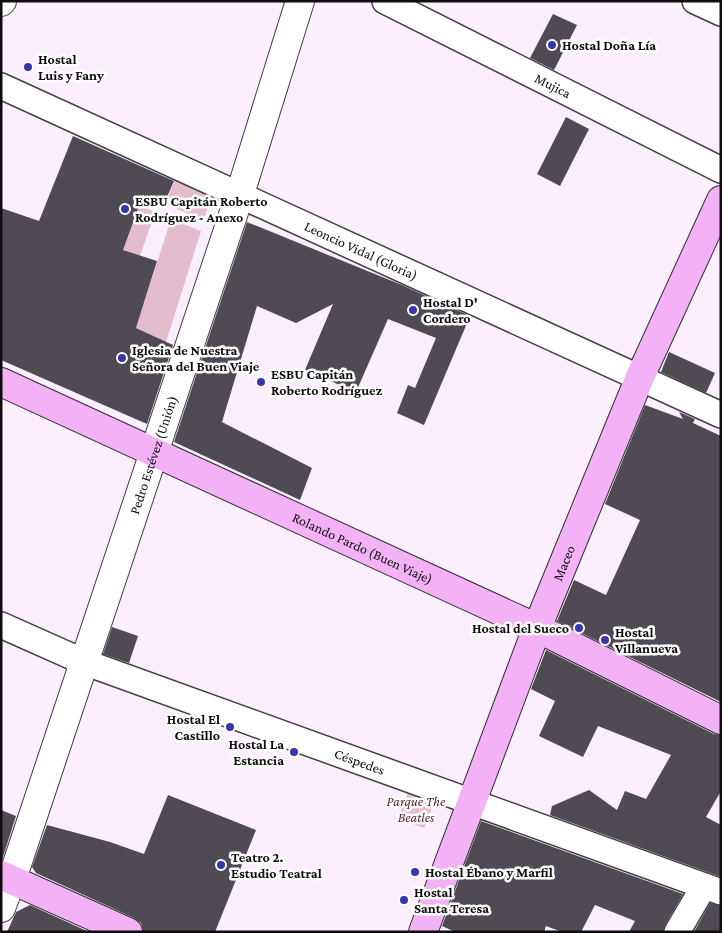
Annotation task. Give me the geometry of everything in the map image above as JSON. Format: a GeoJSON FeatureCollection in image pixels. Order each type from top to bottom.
{"type":"FeatureCollection","features":[{"type":"Feature","properties":{"kind":"main road","name":"Maceo"},"geometry":{"type":"LineString","coordinates":[[423,932],[537,628],[640,377],[721,200]]}},
{"type":"Feature","properties":{"kind":"main road","name":"Rolando Pardo (Buen Viaje)"},"geometry":{"type":"LineString","coordinates":[[1,382],[537,628],[721,720]]}},
{"type":"Feature","properties":{"kind":"main road"},"geometry":{"type":"LineString","coordinates":[[7,877],[128,932]]}},
{"type":"Feature","properties":{"kind":"street","name":"Pedro Estévez (Unión)"},"geometry":{"type":"LineString","coordinates":[[1,908],[7,877],[84,662],[240,194],[300,1]]}},
{"type":"Feature","properties":{"kind":"street","name":"Mujica"},"geometry":{"type":"LineString","coordinates":[[385,1],[721,170]]}},
{"type":"Feature","properties":{"kind":"street"},"geometry":{"type":"LineString","coordinates":[[695,1],[721,13]]}},
{"type":"Feature","properties":{"kind":"street","name":"Leoncio Vidal (Gloria)"},"geometry":{"type":"LineString","coordinates":[[1,86],[721,415]]}},
{"type":"Feature","properties":{"kind":"street","name":"Céspedes"},"geometry":{"type":"LineString","coordinates":[[1,625],[84,662],[712,889]]}},
{"type":"Feature","properties":{"kind":"street"},"geometry":{"type":"LineString","coordinates":[[677,932],[712,889]]}},
{"type":"Feature","properties":{"kind":"green space"},"geometry":{"type":"Polygon","coordinates":[[[175,180],[211,196],[204,220],[165,204],[175,180]]]}},
{"type":"Feature","properties":{"kind":"green space"},"geometry":{"type":"Polygon","coordinates":[[[139,205],[155,212],[140,256],[123,250],[139,205]]]}},
{"type":"Feature","properties":{"kind":"green space"},"geometry":{"type":"Polygon","coordinates":[[[171,219],[201,231],[166,342],[136,328],[171,219]]]}},
{"type":"Feature","properties":{"kind":"green space","name":"Parque The Beatles"},"geometry":{"type":"Polygon","coordinates":[[[409,790],[435,800],[424,828],[398,819],[409,790]]]}},
{"type":"Feature","properties":{"kind":"building","name":"Hostal Doña Lía"},"geometry":{"type":"Polygon","coordinates":[[[553,14],[577,25],[554,70],[530,58],[553,14]]]}},
{"type":"Feature","properties":{"kind":"building"},"geometry":{"type":"Polygon","coordinates":[[[566,117],[589,129],[560,186],[537,174],[566,117]]]}},
{"type":"Feature","properties":{"kind":"building"},"geometry":{"type":"Polygon","coordinates":[[[73,136],[174,181],[164,204],[143,195],[123,250],[157,261],[136,328],[173,345],[147,424],[1,360],[1,208],[39,221],[73,136]]]}},
{"type":"Feature","properties":{"kind":"building"},"geometry":{"type":"Polygon","coordinates":[[[247,222],[402,285],[470,316],[424,425],[397,413],[408,385],[415,388],[436,338],[388,319],[356,392],[305,370],[333,304],[296,323],[257,306],[222,422],[312,468],[300,500],[174,442],[247,222]]]}},
{"type":"Feature","properties":{"kind":"building"},"geometry":{"type":"Polygon","coordinates":[[[669,352],[715,373],[706,393],[661,372],[669,352]]]}},
{"type":"Feature","properties":{"kind":"building"},"geometry":{"type":"Polygon","coordinates":[[[645,405],[683,419],[679,412],[695,419],[693,423],[721,436],[721,702],[557,621],[574,580],[606,595],[640,520],[605,504],[645,405]]]}},
{"type":"Feature","properties":{"kind":"building"},"geometry":{"type":"Polygon","coordinates":[[[112,627],[138,636],[129,663],[103,654],[112,627]]]}},
{"type":"Feature","properties":{"kind":"building"},"geometry":{"type":"Polygon","coordinates":[[[546,650],[714,734],[721,735],[721,791],[706,817],[721,825],[721,877],[550,815],[552,806],[589,790],[617,810],[625,791],[646,799],[671,755],[598,726],[583,757],[539,736],[555,701],[531,689],[546,650]]]}},
{"type":"Feature","properties":{"kind":"building"},"geometry":{"type":"Polygon","coordinates":[[[168,795],[256,830],[215,932],[143,932],[141,923],[134,918],[36,873],[32,867],[47,825],[110,842],[144,854],[168,795]]]}},
{"type":"Feature","properties":{"kind":"building"},"geometry":{"type":"Polygon","coordinates":[[[1,810],[16,816],[2,860],[1,860],[1,810]]]}},
{"type":"Feature","properties":{"kind":"building"},"geometry":{"type":"Polygon","coordinates":[[[481,821],[683,894],[663,932],[629,932],[635,921],[595,905],[581,932],[562,932],[546,926],[544,932],[455,932],[442,926],[481,821]]]}},
{"type":"Feature","properties":{"kind":"building"},"geometry":{"type":"Polygon","coordinates":[[[710,903],[721,906],[721,932],[694,932],[710,903]]]}},
{"type":"Feature","properties":{"kind":"building"},"geometry":{"type":"Polygon","coordinates":[[[30,905],[89,932],[7,932],[16,912],[30,905]]]}},
{"type":"Feature","properties":{"kind":"place","name":"Hostal Doña Lía"},"geometry":{"type":"Point","coordinates":[552,45]}},
{"type":"Feature","properties":{"kind":"place","name":"Hostal Luis y Fany"},"geometry":{"type":"Point","coordinates":[28,67]}},
{"type":"Feature","properties":{"kind":"place","name":"ESBU Capitán Roberto Rodríguez - Anexo"},"geometry":{"type":"Point","coordinates":[125,209]}},
{"type":"Feature","properties":{"kind":"place","name":"Hostal D' Cordero"},"geometry":{"type":"Point","coordinates":[413,310]}},
{"type":"Feature","properties":{"kind":"place","name":"Iglesia de Nuestra Señora del Buen Viaje"},"geometry":{"type":"Point","coordinates":[122,358]}},
{"type":"Feature","properties":{"kind":"place","name":"ESBU Capitán Roberto Rodríguez"},"geometry":{"type":"Point","coordinates":[261,382]}},
{"type":"Feature","properties":{"kind":"place","name":"Hostal del Sueco"},"geometry":{"type":"Point","coordinates":[579,628]}},
{"type":"Feature","properties":{"kind":"place","name":"Hostal Villanueva"},"geometry":{"type":"Point","coordinates":[605,640]}},
{"type":"Feature","properties":{"kind":"place","name":"Hostal El Castillo"},"geometry":{"type":"Point","coordinates":[230,727]}},
{"type":"Feature","properties":{"kind":"place","name":"Hostal La Estancia"},"geometry":{"type":"Point","coordinates":[294,752]}},
{"type":"Feature","properties":{"kind":"place","name":"Teatro 2. Estudio Teatral"},"geometry":{"type":"Point","coordinates":[221,865]}},
{"type":"Feature","properties":{"kind":"place","name":"Hostal Ébano y Marfil"},"geometry":{"type":"Point","coordinates":[415,872]}},
{"type":"Feature","properties":{"kind":"place","name":"Hostal Santa Teresa"},"geometry":{"type":"Point","coordinates":[404,900]}}]}
